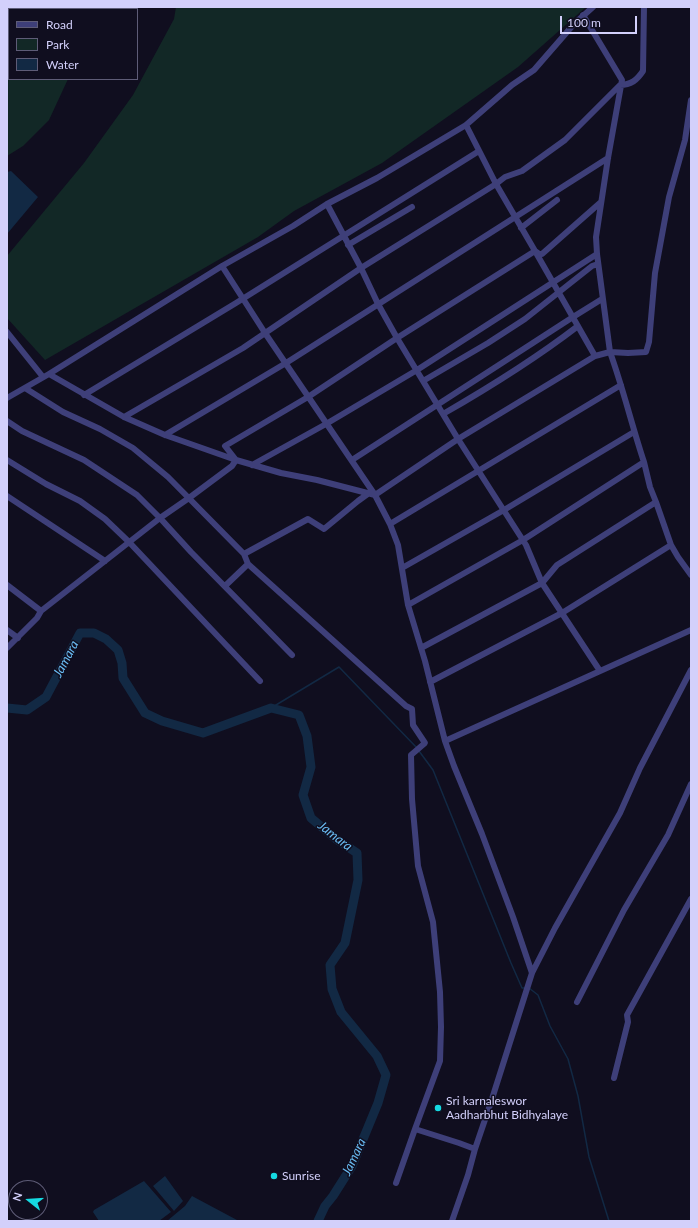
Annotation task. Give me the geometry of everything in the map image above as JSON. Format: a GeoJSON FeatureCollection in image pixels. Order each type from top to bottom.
{"type":"FeatureCollection","features":[{"type":"Feature","properties":{"kind":"street"},"geometry":{"type":"LineString","coordinates":[[7,398],[46,376],[222,266],[293,226],[327,204],[377,178],[466,125],[512,86],[534,70],[583,15],[593,7]]}},
{"type":"Feature","properties":{"kind":"street"},"geometry":{"type":"LineString","coordinates":[[124,417],[243,348],[361,268],[505,177],[522,171],[565,140],[620,85],[631,84],[643,71],[644,7]]}},
{"type":"Feature","properties":{"kind":"street"},"geometry":{"type":"LineString","coordinates":[[583,15],[622,80],[596,237],[602,299],[610,352],[644,462],[650,487],[671,545],[691,576]]}},
{"type":"Feature","properties":{"kind":"street"},"geometry":{"type":"LineString","coordinates":[[244,554],[308,519],[324,529],[358,501],[372,494],[458,439],[594,356],[610,352],[646,352],[649,342],[655,273],[670,197],[685,140],[691,100]]}},
{"type":"Feature","properties":{"kind":"street"},"geometry":{"type":"LineString","coordinates":[[466,125],[496,184],[559,292],[594,356]]}},
{"type":"Feature","properties":{"kind":"street"},"geometry":{"type":"LineString","coordinates":[[84,395],[243,299],[479,151]]}},
{"type":"Feature","properties":{"kind":"street"},"geometry":{"type":"LineString","coordinates":[[165,435],[286,363],[608,158]]}},
{"type":"Feature","properties":{"kind":"street"},"geometry":{"type":"LineString","coordinates":[[521,228],[557,200]]}},
{"type":"Feature","properties":{"kind":"street"},"geometry":{"type":"LineString","coordinates":[[535,251],[542,254],[601,202]]}},
{"type":"Feature","properties":{"kind":"street"},"geometry":{"type":"LineString","coordinates":[[327,204],[397,338],[458,439],[526,545],[542,583],[600,671]]}},
{"type":"Feature","properties":{"kind":"street"},"geometry":{"type":"LineString","coordinates":[[348,245],[412,207]]}},
{"type":"Feature","properties":{"kind":"street"},"geometry":{"type":"LineString","coordinates":[[236,460],[225,446],[308,397],[397,338],[535,251]]}},
{"type":"Feature","properties":{"kind":"street"},"geometry":{"type":"LineString","coordinates":[[252,465],[326,424],[417,370],[597,254]]}},
{"type":"Feature","properties":{"kind":"street"},"geometry":{"type":"LineString","coordinates":[[423,381],[488,343],[518,323],[592,266],[598,264]]}},
{"type":"Feature","properties":{"kind":"street"},"geometry":{"type":"LineString","coordinates":[[222,266],[265,333],[352,460],[390,524],[398,545],[408,605],[421,648],[445,741],[498,875],[532,973]]}},
{"type":"Feature","properties":{"kind":"street"},"geometry":{"type":"LineString","coordinates":[[352,460],[602,299]]}},
{"type":"Feature","properties":{"kind":"street"},"geometry":{"type":"LineString","coordinates":[[443,414],[493,385],[548,349],[578,326]]}},
{"type":"Feature","properties":{"kind":"street"},"geometry":{"type":"LineString","coordinates":[[7,332],[46,376],[124,417],[165,435],[252,465],[372,494]]}},
{"type":"Feature","properties":{"kind":"street"},"geometry":{"type":"LineString","coordinates":[[390,524],[621,385]]}},
{"type":"Feature","properties":{"kind":"street"},"geometry":{"type":"LineString","coordinates":[[25,388],[62,412],[100,429],[133,448],[168,477],[244,554],[248,564],[406,706],[412,709],[413,725],[424,743],[411,755],[412,799],[418,866],[433,922],[440,992],[440,1061],[396,1183]]}},
{"type":"Feature","properties":{"kind":"street"},"geometry":{"type":"LineString","coordinates":[[7,421],[22,431],[84,460],[137,495],[292,655]]}},
{"type":"Feature","properties":{"kind":"street"},"geometry":{"type":"LineString","coordinates":[[402,568],[504,510],[634,432]]}},
{"type":"Feature","properties":{"kind":"street"},"geometry":{"type":"LineString","coordinates":[[7,460],[46,484],[80,501],[105,519],[129,542],[260,681]]}},
{"type":"Feature","properties":{"kind":"street"},"geometry":{"type":"LineString","coordinates":[[7,648],[41,612],[105,560],[232,466],[236,460]]}},
{"type":"Feature","properties":{"kind":"street"},"geometry":{"type":"LineString","coordinates":[[408,605],[522,540],[644,462]]}},
{"type":"Feature","properties":{"kind":"street"},"geometry":{"type":"LineString","coordinates":[[7,496],[105,560]]}},
{"type":"Feature","properties":{"kind":"street"},"geometry":{"type":"LineString","coordinates":[[421,648],[542,583],[557,565],[656,502]]}},
{"type":"Feature","properties":{"kind":"street"},"geometry":{"type":"LineString","coordinates":[[430,682],[562,613],[671,545]]}},
{"type":"Feature","properties":{"kind":"street"},"geometry":{"type":"LineString","coordinates":[[225,586],[248,564]]}},
{"type":"Feature","properties":{"kind":"street"},"geometry":{"type":"LineString","coordinates":[[7,585],[41,612]]}},
{"type":"Feature","properties":{"kind":"street"},"geometry":{"type":"LineString","coordinates":[[7,630],[18,638]]}},
{"type":"Feature","properties":{"kind":"street"},"geometry":{"type":"LineString","coordinates":[[445,741],[691,630]]}},
{"type":"Feature","properties":{"kind":"street"},"geometry":{"type":"LineString","coordinates":[[452,1221],[532,973],[555,928],[620,814],[640,768],[691,670]]}},
{"type":"Feature","properties":{"kind":"street"},"geometry":{"type":"LineString","coordinates":[[577,1002],[624,910],[668,835],[691,784]]}},
{"type":"Feature","properties":{"kind":"street"},"geometry":{"type":"LineString","coordinates":[[614,1078],[628,1022],[627,1015],[691,899]]}},
{"type":"Feature","properties":{"kind":"street"},"geometry":{"type":"LineString","coordinates":[[415,1129],[475,1149]]}},
{"type":"Feature","properties":{"kind":"green space"},"geometry":{"type":"Polygon","coordinates":[[[7,7],[109,7],[8,8],[8,80],[68,80],[49,120],[23,146],[7,156],[7,7]]]}},
{"type":"Feature","properties":{"kind":"green space"},"geometry":{"type":"Polygon","coordinates":[[[176,7],[586,7],[518,67],[382,163],[294,211],[258,237],[45,360],[7,318],[7,256],[84,163],[133,95],[174,19],[176,7]]]}},
{"type":"Feature","properties":{"kind":"water"},"geometry":{"type":"Polygon","coordinates":[[[11,171],[38,197],[7,234],[7,172],[11,171]]]}},
{"type":"Feature","properties":{"kind":"water"},"geometry":{"type":"Polygon","coordinates":[[[165,1176],[183,1201],[174,1211],[153,1186],[165,1176]]]}},
{"type":"Feature","properties":{"kind":"water"},"geometry":{"type":"Polygon","coordinates":[[[144,1181],[171,1212],[159,1221],[99,1221],[93,1212],[94,1210],[144,1181]]]}},
{"type":"Feature","properties":{"kind":"water"},"geometry":{"type":"Polygon","coordinates":[[[192,1196],[237,1221],[167,1221],[185,1206],[192,1196]]]}},
{"type":"Feature","properties":{"kind":"waterway","name":"Jamara"},"geometry":{"type":"LineString","coordinates":[[7,708],[27,710],[46,697],[80,633],[94,633],[106,639],[118,650],[122,663],[123,678],[145,713],[162,721],[203,733],[271,708],[299,715],[307,736],[311,767],[303,795],[311,818],[336,839],[357,853],[358,880],[345,943],[330,965],[332,989],[341,1012],[377,1056],[386,1075],[378,1103],[352,1166],[325,1206],[318,1221]]}},
{"type":"Feature","properties":{"kind":"waterway"},"geometry":{"type":"LineString","coordinates":[[271,708],[339,667],[417,748]]}},
{"type":"Feature","properties":{"kind":"waterway"},"geometry":{"type":"LineString","coordinates":[[419,751],[433,770],[511,963],[522,988],[525,988]]}},
{"type":"Feature","properties":{"kind":"waterway"},"geometry":{"type":"LineString","coordinates":[[529,988],[538,995],[550,1026],[568,1059],[578,1096],[589,1157],[609,1221]]}},
{"type":"Feature","properties":{"kind":"place","name":"Sri karnaleswor Aadharbhut Bidhyalaye"},"geometry":{"type":"Point","coordinates":[438,1108]}},
{"type":"Feature","properties":{"kind":"place","name":"Sunrise"},"geometry":{"type":"Point","coordinates":[274,1176]}}]}
